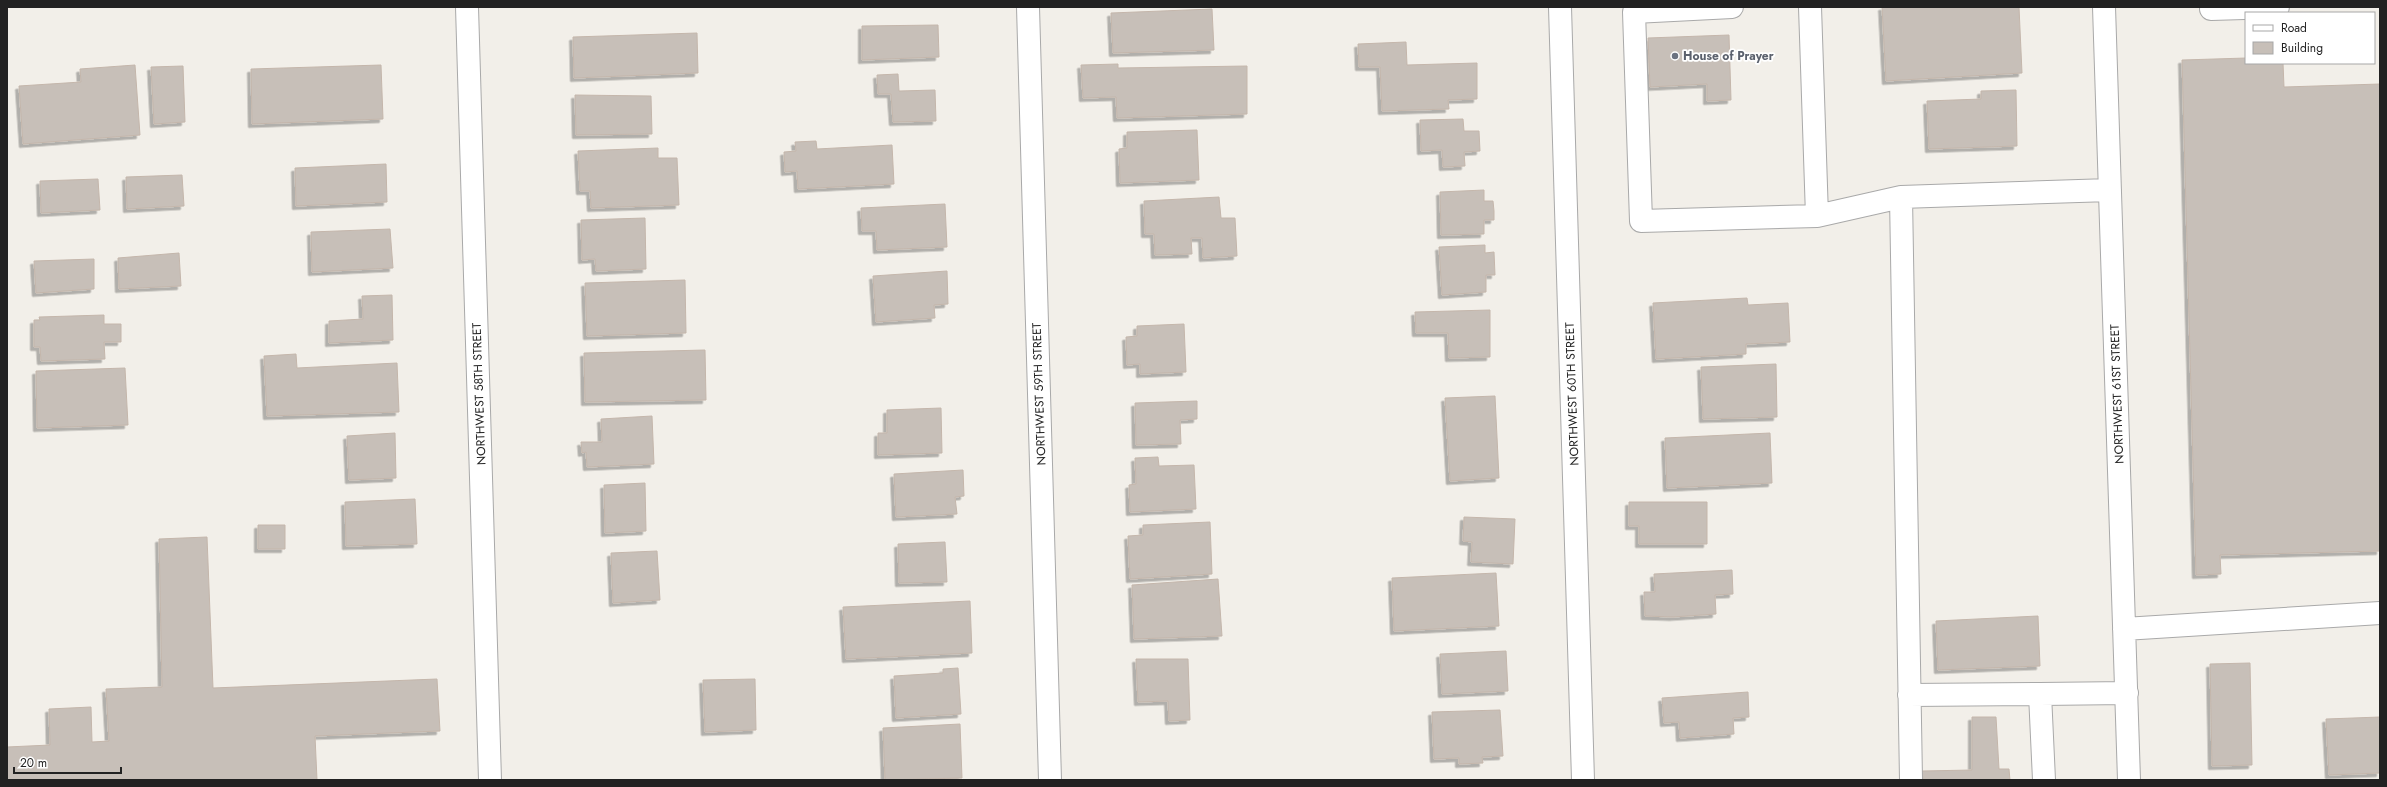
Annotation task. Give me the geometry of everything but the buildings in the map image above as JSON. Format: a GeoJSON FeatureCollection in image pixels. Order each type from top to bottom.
{"type":"FeatureCollection","features":[{"type":"Feature","properties":{"kind":"street","name":"NORTHWEST 58TH STREET"},"geometry":{"type":"LineString","coordinates":[[467,7],[490,780]]}},
{"type":"Feature","properties":{"kind":"street","name":"NORTHWEST 59TH STREET"},"geometry":{"type":"LineString","coordinates":[[1028,7],[1050,780]]}},
{"type":"Feature","properties":{"kind":"street","name":"NORTHWEST 60TH STREET"},"geometry":{"type":"LineString","coordinates":[[1560,7],[1583,780]]}},
{"type":"Feature","properties":{"kind":"street"},"geometry":{"type":"LineString","coordinates":[[1732,7],[1634,12],[1641,221],[1817,216],[1901,197],[2110,190]]}},
{"type":"Feature","properties":{"kind":"street"},"geometry":{"type":"LineString","coordinates":[[1810,7],[1817,216]]}},
{"type":"Feature","properties":{"kind":"street","name":"NORTHWEST 61ST STREET"},"geometry":{"type":"LineString","coordinates":[[2104,7],[2130,780]]}},
{"type":"Feature","properties":{"kind":"street"},"geometry":{"type":"LineString","coordinates":[[2211,9],[2278,7]]}},
{"type":"Feature","properties":{"kind":"street"},"geometry":{"type":"LineString","coordinates":[[1901,197],[1911,780]]}},
{"type":"Feature","properties":{"kind":"street"},"geometry":{"type":"LineString","coordinates":[[2124,629],[2380,613]]}},
{"type":"Feature","properties":{"kind":"street"},"geometry":{"type":"LineString","coordinates":[[1909,695],[2127,693]]}},
{"type":"Feature","properties":{"kind":"street"},"geometry":{"type":"LineString","coordinates":[[2040,694],[2044,780]]}},
{"type":"Feature","properties":{"kind":"place","name":"House of Prayer"},"geometry":{"type":"Point","coordinates":[1675,56]}}]}
